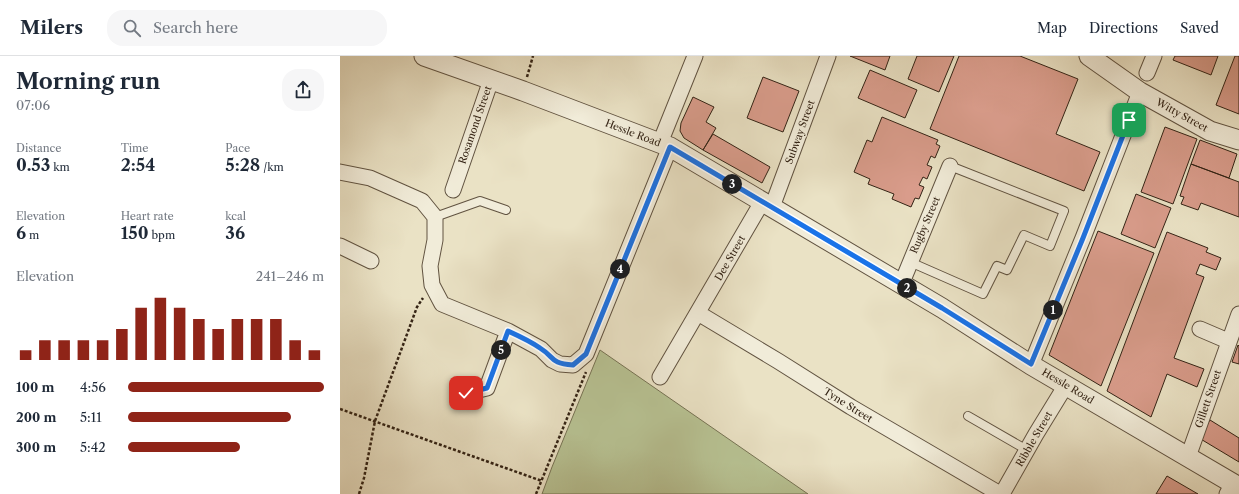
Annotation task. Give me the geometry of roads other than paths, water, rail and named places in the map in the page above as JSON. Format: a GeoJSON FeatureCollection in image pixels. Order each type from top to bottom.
{"type":"FeatureCollection","features":[{"type":"Feature","properties":{"kind":"street","name":"Hessle Road"},"geometry":{"type":"LineString","coordinates":[[424,56],[523,91],[665,145],[942,308],[1031,364],[1188,457],[1233,488]]}},
{"type":"Feature","properties":{"kind":"street"},"geometry":{"type":"LineString","coordinates":[[340,172],[370,178],[416,199],[422,202],[435,217],[435,240],[430,266],[432,285],[442,304],[508,331],[541,349],[552,360],[560,364],[573,365],[586,354],[665,145],[694,56]]}},
{"type":"Feature","properties":{"kind":"street","name":"Subway Street"},"geometry":{"type":"LineString","coordinates":[[767,205],[828,56]]}},
{"type":"Feature","properties":{"kind":"street","name":"Witty Street"},"geometry":{"type":"LineString","coordinates":[[1089,56],[1140,92],[1210,131],[1239,140]]}},
{"type":"Feature","properties":{"kind":"street"},"geometry":{"type":"LineString","coordinates":[[1148,73],[1154,56]]}},
{"type":"Feature","properties":{"kind":"street","name":"Rosamond Street"},"geometry":{"type":"LineString","coordinates":[[453,190],[466,172],[491,80]]}},
{"type":"Feature","properties":{"kind":"street"},"geometry":{"type":"LineString","coordinates":[[1031,364],[1140,92]]}},
{"type":"Feature","properties":{"kind":"street","name":"Rugby Street"},"geometry":{"type":"LineString","coordinates":[[901,285],[950,166]]}},
{"type":"Feature","properties":{"kind":"street","name":"Dee Street"},"geometry":{"type":"LineString","coordinates":[[660,377],[698,313],[767,205]]}},
{"type":"Feature","properties":{"kind":"street"},"geometry":{"type":"LineString","coordinates":[[340,246],[371,261]]}},
{"type":"Feature","properties":{"kind":"street","name":"Tyne Street"},"geometry":{"type":"LineString","coordinates":[[698,313],[851,407],[1001,494]]}},
{"type":"Feature","properties":{"kind":"street","name":"Gillett Street"},"geometry":{"type":"LineString","coordinates":[[1188,457],[1228,341],[1239,314]]}},
{"type":"Feature","properties":{"kind":"street"},"geometry":{"type":"LineString","coordinates":[[1200,329],[1228,341]]}},
{"type":"Feature","properties":{"kind":"street"},"geometry":{"type":"LineString","coordinates":[[466,393],[487,388],[508,331]]}},
{"type":"Feature","properties":{"kind":"street","name":"Ribble Street"},"geometry":{"type":"LineString","coordinates":[[1001,494],[1066,385]]}},
{"type":"Feature","properties":{"kind":"lane"},"geometry":{"type":"LineString","coordinates":[[910,262],[983,294],[997,266],[1007,270],[1024,235],[1050,246],[1064,211],[950,166]]}},
{"type":"Feature","properties":{"kind":"lane"},"geometry":{"type":"LineString","coordinates":[[435,217],[480,201],[506,210]]}},
{"type":"Feature","properties":{"kind":"lane"},"geometry":{"type":"LineString","coordinates":[[968,416],[1027,450]]}}]}
